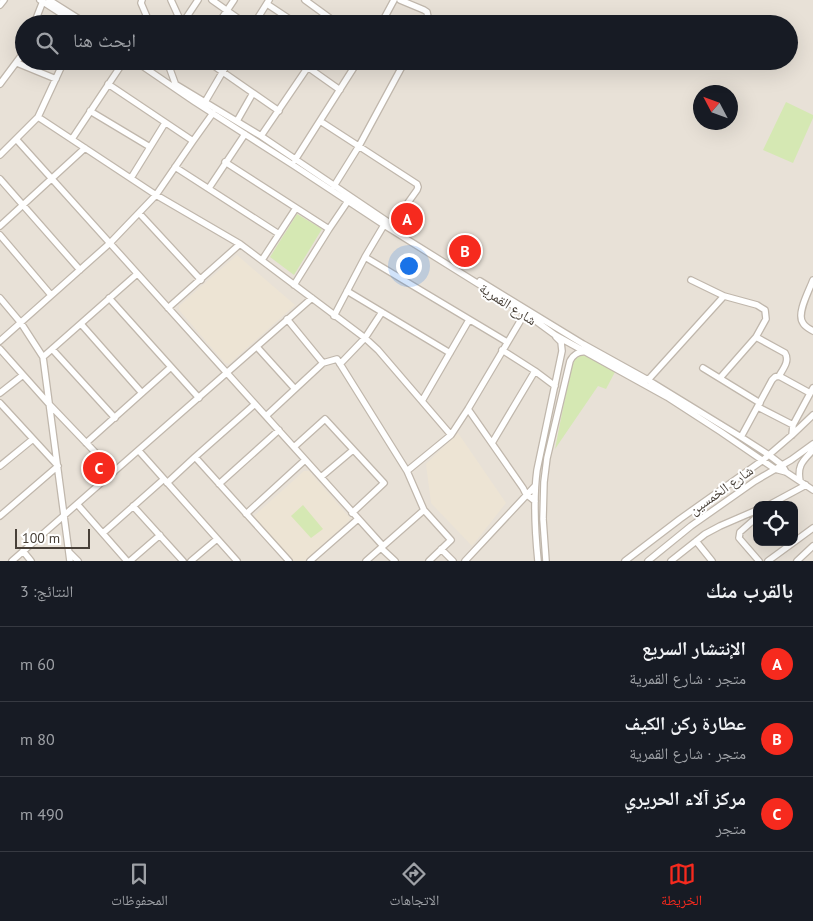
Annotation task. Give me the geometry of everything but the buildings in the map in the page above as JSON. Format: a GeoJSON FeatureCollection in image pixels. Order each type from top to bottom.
{"type":"FeatureCollection","features":[{"type":"Feature","properties":{"kind":"street"},"geometry":{"type":"LineString","coordinates":[[0,5],[4,0]]}},
{"type":"Feature","properties":{"kind":"street"},"geometry":{"type":"LineString","coordinates":[[38,15],[44,0]]}},
{"type":"Feature","properties":{"kind":"street"},"geometry":{"type":"LineString","coordinates":[[44,0],[65,15]]}},
{"type":"Feature","properties":{"kind":"street"},"geometry":{"type":"LineString","coordinates":[[44,0],[71,15]]}},
{"type":"Feature","properties":{"kind":"street"},"geometry":{"type":"LineString","coordinates":[[142,0],[140,2],[146,15]]}},
{"type":"Feature","properties":{"kind":"street"},"geometry":{"type":"LineString","coordinates":[[171,0],[178,15]]}},
{"type":"Feature","properties":{"kind":"street"},"geometry":{"type":"LineString","coordinates":[[188,15],[198,0]]}},
{"type":"Feature","properties":{"kind":"street"},"geometry":{"type":"LineString","coordinates":[[212,0],[233,15]]}},
{"type":"Feature","properties":{"kind":"street"},"geometry":{"type":"LineString","coordinates":[[224,15],[234,0]]}},
{"type":"Feature","properties":{"kind":"street"},"geometry":{"type":"LineString","coordinates":[[305,0],[326,15]]}},
{"type":"Feature","properties":{"kind":"street"},"geometry":{"type":"LineString","coordinates":[[386,15],[394,0]]}},
{"type":"Feature","properties":{"kind":"street"},"geometry":{"type":"LineString","coordinates":[[400,0],[424,10],[428,15]]}},
{"type":"Feature","properties":{"kind":"street"},"geometry":{"type":"LineString","coordinates":[[260,15],[268,2],[285,15]]}},
{"type":"Feature","properties":{"kind":"street"},"geometry":{"type":"LineString","coordinates":[[0,84],[15,65]]}},
{"type":"Feature","properties":{"kind":"street"},"geometry":{"type":"LineString","coordinates":[[34,70],[56,79]]}},
{"type":"Feature","properties":{"kind":"street"},"geometry":{"type":"LineString","coordinates":[[0,155],[38,117],[60,70]]}},
{"type":"Feature","properties":{"kind":"street"},"geometry":{"type":"LineString","coordinates":[[72,139],[118,70]]}},
{"type":"Feature","properties":{"kind":"street","name":"شارع القمرية"},"geometry":{"type":"LineString","coordinates":[[148,70],[384,225],[525,313],[555,335],[667,398],[776,469],[786,472],[813,490]]}},
{"type":"Feature","properties":{"kind":"street"},"geometry":{"type":"LineString","coordinates":[[154,70],[261,136],[438,255],[560,330],[648,380],[741,437],[782,465]]}},
{"type":"Feature","properties":{"kind":"street"},"geometry":{"type":"LineString","coordinates":[[170,70],[175,83]]}},
{"type":"Feature","properties":{"kind":"street"},"geometry":{"type":"LineString","coordinates":[[219,70],[279,111]]}},
{"type":"Feature","properties":{"kind":"street"},"geometry":{"type":"LineString","coordinates":[[261,136],[307,70]]}},
{"type":"Feature","properties":{"kind":"street"},"geometry":{"type":"LineString","coordinates":[[311,70],[340,90]]}},
{"type":"Feature","properties":{"kind":"street"},"geometry":{"type":"LineString","coordinates":[[295,160],[352,70]]}},
{"type":"Feature","properties":{"kind":"street"},"geometry":{"type":"LineString","coordinates":[[334,186],[360,146],[400,70]]}},
{"type":"Feature","properties":{"kind":"street"},"geometry":{"type":"LineString","coordinates":[[205,102],[222,72]]}},
{"type":"Feature","properties":{"kind":"street"},"geometry":{"type":"LineString","coordinates":[[108,84],[192,141]]}},
{"type":"Feature","properties":{"kind":"street"},"geometry":{"type":"LineString","coordinates":[[237,121],[253,93]]}},
{"type":"Feature","properties":{"kind":"street"},"geometry":{"type":"LineString","coordinates":[[90,111],[150,148]]}},
{"type":"Feature","properties":{"kind":"street"},"geometry":{"type":"LineString","coordinates":[[0,341],[110,243],[156,195],[213,113]]}},
{"type":"Feature","properties":{"kind":"street"},"geometry":{"type":"LineString","coordinates":[[38,117],[156,195],[240,244],[365,338],[378,350],[451,435]]}},
{"type":"Feature","properties":{"kind":"street"},"geometry":{"type":"LineString","coordinates":[[320,121],[417,184],[417,190],[392,225]]}},
{"type":"Feature","properties":{"kind":"street"},"geometry":{"type":"LineString","coordinates":[[131,178],[165,123]]}},
{"type":"Feature","properties":{"kind":"street"},"geometry":{"type":"LineString","coordinates":[[208,188],[245,134]]}},
{"type":"Feature","properties":{"kind":"street"},"geometry":{"type":"LineString","coordinates":[[16,139],[395,561]]}},
{"type":"Feature","properties":{"kind":"street"},"geometry":{"type":"LineString","coordinates":[[0,226],[85,148]]}},
{"type":"Feature","properties":{"kind":"street"},"geometry":{"type":"LineString","coordinates":[[225,162],[329,228]]}},
{"type":"Feature","properties":{"kind":"street"},"geometry":{"type":"LineString","coordinates":[[175,167],[279,234]]}},
{"type":"Feature","properties":{"kind":"street"},"geometry":{"type":"LineString","coordinates":[[0,179],[80,270]]}},
{"type":"Feature","properties":{"kind":"street"},"geometry":{"type":"LineString","coordinates":[[294,285],[348,201]]}},
{"type":"Feature","properties":{"kind":"street"},"geometry":{"type":"LineString","coordinates":[[262,260],[296,208]]}},
{"type":"Feature","properties":{"kind":"street"},"geometry":{"type":"LineString","coordinates":[[139,213],[200,280]]}},
{"type":"Feature","properties":{"kind":"street"},"geometry":{"type":"LineString","coordinates":[[334,316],[384,225]]}},
{"type":"Feature","properties":{"kind":"street"},"geometry":{"type":"LineString","coordinates":[[0,235],[51,295]]}},
{"type":"Feature","properties":{"kind":"street"},"geometry":{"type":"LineString","coordinates":[[168,308],[240,244]]}},
{"type":"Feature","properties":{"kind":"street"},"geometry":{"type":"LineString","coordinates":[[365,257],[507,342]]}},
{"type":"Feature","properties":{"kind":"street"},"geometry":{"type":"LineString","coordinates":[[43,357],[137,274]]}},
{"type":"Feature","properties":{"kind":"street"},"geometry":{"type":"LineString","coordinates":[[691,280],[724,296],[757,304],[765,310],[766,319],[756,336],[720,378]]}},
{"type":"Feature","properties":{"kind":"street"},"geometry":{"type":"LineString","coordinates":[[813,280],[800,317],[803,324],[813,331]]}},
{"type":"Feature","properties":{"kind":"street"},"geometry":{"type":"LineString","coordinates":[[348,291],[450,353]]}},
{"type":"Feature","properties":{"kind":"street"},"geometry":{"type":"LineString","coordinates":[[648,380],[724,296]]}},
{"type":"Feature","properties":{"kind":"street"},"geometry":{"type":"LineString","coordinates":[[0,298],[21,323],[43,357],[70,561]]}},
{"type":"Feature","properties":{"kind":"street"},"geometry":{"type":"LineString","coordinates":[[109,298],[199,398]]}},
{"type":"Feature","properties":{"kind":"street"},"geometry":{"type":"LineString","coordinates":[[12,561],[312,298]]}},
{"type":"Feature","properties":{"kind":"street"},"geometry":{"type":"LineString","coordinates":[[340,364],[365,338],[382,312]]}},
{"type":"Feature","properties":{"kind":"street"},"geometry":{"type":"LineString","coordinates":[[408,471],[451,435],[525,313]]}},
{"type":"Feature","properties":{"kind":"street"},"geometry":{"type":"LineString","coordinates":[[287,320],[323,363]]}},
{"type":"Feature","properties":{"kind":"street"},"geometry":{"type":"LineString","coordinates":[[422,401],[469,320]]}},
{"type":"Feature","properties":{"kind":"street"},"geometry":{"type":"LineString","coordinates":[[81,324],[142,393]]}},
{"type":"Feature","properties":{"kind":"street"},"geometry":{"type":"LineString","coordinates":[[538,561],[535,486],[562,351],[560,342],[555,335]]}},
{"type":"Feature","properties":{"kind":"street"},"geometry":{"type":"LineString","coordinates":[[741,437],[772,380],[779,376],[787,361],[785,353],[756,336]]}},
{"type":"Feature","properties":{"kind":"street"},"geometry":{"type":"LineString","coordinates":[[257,347],[296,388]]}},
{"type":"Feature","properties":{"kind":"street"},"geometry":{"type":"LineString","coordinates":[[0,349],[114,472]]}},
{"type":"Feature","properties":{"kind":"street"},"geometry":{"type":"LineString","coordinates":[[52,349],[115,418]]}},
{"type":"Feature","properties":{"kind":"street"},"geometry":{"type":"LineString","coordinates":[[502,350],[555,386]]}},
{"type":"Feature","properties":{"kind":"street"},"geometry":{"type":"LineString","coordinates":[[546,561],[543,519],[547,458],[570,361],[576,354],[588,353]]}},
{"type":"Feature","properties":{"kind":"street"},"geometry":{"type":"LineString","coordinates":[[266,416],[323,363],[338,359],[408,471],[424,510],[451,540],[429,561]]}},
{"type":"Feature","properties":{"kind":"street"},"geometry":{"type":"LineString","coordinates":[[86,443],[171,367]]}},
{"type":"Feature","properties":{"kind":"street"},"geometry":{"type":"LineString","coordinates":[[703,368],[792,425]]}},
{"type":"Feature","properties":{"kind":"street"},"geometry":{"type":"LineString","coordinates":[[492,443],[535,371]]}},
{"type":"Feature","properties":{"kind":"street"},"geometry":{"type":"LineString","coordinates":[[0,393],[23,374]]}},
{"type":"Feature","properties":{"kind":"street"},"geometry":{"type":"LineString","coordinates":[[779,376],[812,391],[792,425],[792,435]]}},
{"type":"Feature","properties":{"kind":"street"},"geometry":{"type":"LineString","coordinates":[[0,403],[58,466]]}},
{"type":"Feature","properties":{"kind":"street"},"geometry":{"type":"LineString","coordinates":[[103,533],[133,506],[195,458],[255,404]]}},
{"type":"Feature","properties":{"kind":"street"},"geometry":{"type":"LineString","coordinates":[[468,409],[526,494],[535,501]]}},
{"type":"Feature","properties":{"kind":"street","name":"شارع الخمسين"},"geometry":{"type":"LineString","coordinates":[[626,561],[680,519],[763,460],[813,415]]}},
{"type":"Feature","properties":{"kind":"street"},"geometry":{"type":"LineString","coordinates":[[294,447],[325,419],[384,483],[352,513]]}},
{"type":"Feature","properties":{"kind":"street"},"geometry":{"type":"LineString","coordinates":[[219,484],[279,430]]}},
{"type":"Feature","properties":{"kind":"street"},"geometry":{"type":"LineString","coordinates":[[1,462],[33,439]]}},
{"type":"Feature","properties":{"kind":"street","name":"شارع الخمسين"},"geometry":{"type":"LineString","coordinates":[[648,561],[691,526],[813,444]]}},
{"type":"Feature","properties":{"kind":"street"},"geometry":{"type":"LineString","coordinates":[[321,477],[353,450]]}},
{"type":"Feature","properties":{"kind":"street"},"geometry":{"type":"LineString","coordinates":[[776,501],[803,483],[799,474],[800,467],[803,460],[813,450]]}},
{"type":"Feature","properties":{"kind":"street"},"geometry":{"type":"LineString","coordinates":[[139,451],[237,561]]}},
{"type":"Feature","properties":{"kind":"street"},"geometry":{"type":"LineString","coordinates":[[195,458],[289,561]]}},
{"type":"Feature","properties":{"kind":"street"},"geometry":{"type":"LineString","coordinates":[[246,514],[305,460]]}},
{"type":"Feature","properties":{"kind":"street","name":"شارع القمرية"},"geometry":{"type":"LineString","coordinates":[[782,465],[786,472]]}},
{"type":"Feature","properties":{"kind":"street"},"geometry":{"type":"LineString","coordinates":[[0,516],[58,466]]}},
{"type":"Feature","properties":{"kind":"street"},"geometry":{"type":"LineString","coordinates":[[465,561],[535,486]]}},
{"type":"Feature","properties":{"kind":"street"},"geometry":{"type":"LineString","coordinates":[[77,504],[128,561],[160,535]]}},
{"type":"Feature","properties":{"kind":"street"},"geometry":{"type":"LineString","coordinates":[[133,506],[184,561]]}},
{"type":"Feature","properties":{"kind":"street"},"geometry":{"type":"LineString","coordinates":[[366,561],[424,510]]}},
{"type":"Feature","properties":{"kind":"street"},"geometry":{"type":"LineString","coordinates":[[671,561],[705,534],[753,512]]}},
{"type":"Feature","properties":{"kind":"street"},"geometry":{"type":"LineString","coordinates":[[310,561],[358,519]]}},
{"type":"Feature","properties":{"kind":"street"},"geometry":{"type":"LineString","coordinates":[[753,521],[738,535],[759,561]]}},
{"type":"Feature","properties":{"kind":"street"},"geometry":{"type":"LineString","coordinates":[[798,539],[813,528]]}},
{"type":"Feature","properties":{"kind":"street"},"geometry":{"type":"LineString","coordinates":[[191,561],[217,539]]}},
{"type":"Feature","properties":{"kind":"street"},"geometry":{"type":"LineString","coordinates":[[696,541],[712,561]]}},
{"type":"Feature","properties":{"kind":"street"},"geometry":{"type":"LineString","coordinates":[[768,561],[789,546]]}},
{"type":"Feature","properties":{"kind":"street"},"geometry":{"type":"LineString","coordinates":[[797,561],[813,546]]}},
{"type":"Feature","properties":{"kind":"street"},"geometry":{"type":"LineString","coordinates":[[442,549],[453,561]]}},
{"type":"Feature","properties":{"kind":"street"},"geometry":{"type":"LineString","coordinates":[[23,551],[31,561]]}},
{"type":"Feature","properties":{"kind":"street"},"geometry":{"type":"LineString","coordinates":[[69,552],[78,561]]}},
{"type":"Feature","properties":{"kind":"shaded area"},"geometry":{"type":"Polygon","coordinates":[[[0,0],[813,0],[813,561],[0,561],[0,0]]]}},
{"type":"Feature","properties":{"kind":"shaded area"},"geometry":{"type":"Polygon","coordinates":[[[237,255],[295,305],[229,364],[225,363],[179,310],[179,306],[237,255]]]}},
{"type":"Feature","properties":{"kind":"shaded area"},"geometry":{"type":"Polygon","coordinates":[[[458,433],[506,503],[472,546],[431,503],[426,464],[458,433]]]}},
{"type":"Feature","properties":{"kind":"shaded area"},"geometry":{"type":"Polygon","coordinates":[[[304,471],[309,471],[350,518],[305,561],[292,561],[254,518],[255,515],[304,471]]]}},
{"type":"Feature","properties":{"kind":"green space"},"geometry":{"type":"Polygon","coordinates":[[[786,102],[813,115],[793,163],[763,150],[786,102]]]}},
{"type":"Feature","properties":{"kind":"green space"},"geometry":{"type":"Polygon","coordinates":[[[297,214],[322,229],[294,275],[270,257],[297,214]]]}},
{"type":"Feature","properties":{"kind":"green space"},"geometry":{"type":"Polygon","coordinates":[[[582,355],[608,366],[615,372],[606,389],[598,386],[555,449],[572,362],[582,355]]]}},
{"type":"Feature","properties":{"kind":"green space"},"geometry":{"type":"Polygon","coordinates":[[[303,505],[323,529],[311,538],[291,516],[303,505]]]}},
{"type":"Feature","properties":{"kind":"place","name":"الإنتشار السريع"},"geometry":{"type":"Point","coordinates":[407,219]}},
{"type":"Feature","properties":{"kind":"place","name":"عطارة ركن الكيف"},"geometry":{"type":"Point","coordinates":[465,251]}},
{"type":"Feature","properties":{"kind":"place","name":"مركز آلاء الحريري"},"geometry":{"type":"Point","coordinates":[99,468]}}]}
